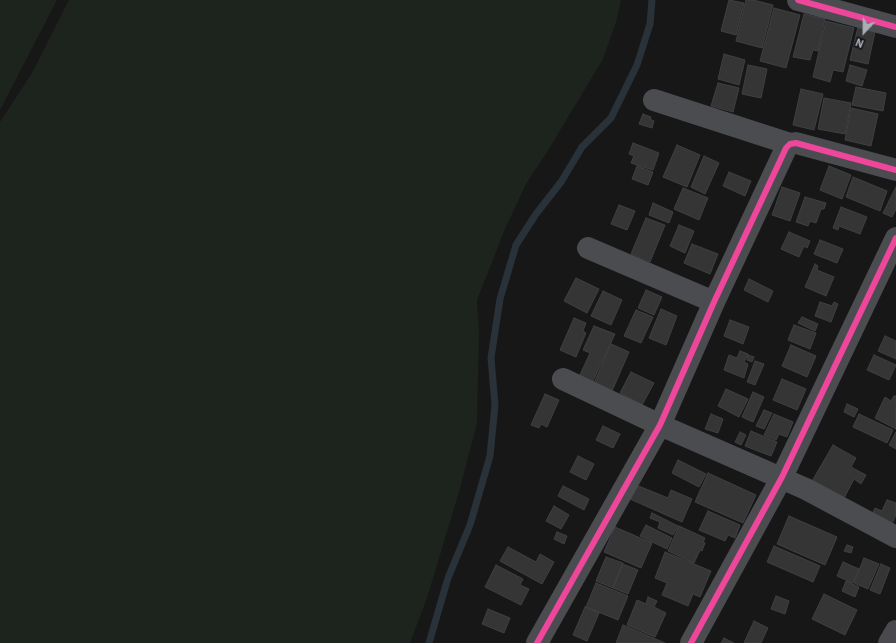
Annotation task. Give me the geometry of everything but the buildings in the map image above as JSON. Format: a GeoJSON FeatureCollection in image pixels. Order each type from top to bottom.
{"type":"FeatureCollection","features":[{"type":"Feature","properties":{"kind":"street"},"geometry":{"type":"LineString","coordinates":[[798,0],[896,27]]}},
{"type":"Feature","properties":{"kind":"street"},"geometry":{"type":"LineString","coordinates":[[654,100],[790,144],[796,143],[896,170]]}},
{"type":"Feature","properties":{"kind":"street"},"geometry":{"type":"LineString","coordinates":[[537,643],[660,425],[714,302],[786,148],[790,144]]}},
{"type":"Feature","properties":{"kind":"street"},"geometry":{"type":"LineString","coordinates":[[691,643],[782,477],[896,238]]}},
{"type":"Feature","properties":{"kind":"street"},"geometry":{"type":"LineString","coordinates":[[588,248],[714,302]]}},
{"type":"Feature","properties":{"kind":"street"},"geometry":{"type":"LineString","coordinates":[[563,379],[608,402],[782,477],[896,537]]}},
{"type":"Feature","properties":{"kind":"street"},"geometry":{"type":"LineString","coordinates":[[890,643],[896,631]]}},
{"type":"Feature","properties":{"kind":"shaded area"},"geometry":{"type":"Polygon","coordinates":[[[0,0],[57,0],[0,110],[0,0]]]}},
{"type":"Feature","properties":{"kind":"shaded area"},"geometry":{"type":"Polygon","coordinates":[[[69,0],[621,0],[617,19],[603,59],[526,184],[505,229],[477,300],[479,331],[477,423],[459,492],[427,598],[410,643],[0,643],[0,122],[32,73],[69,0]]]}},
{"type":"Feature","properties":{"kind":"waterway"},"geometry":{"type":"LineString","coordinates":[[429,643],[448,578],[470,525],[490,456],[495,405],[491,358],[500,299],[516,245],[536,214],[561,182],[582,147],[611,118],[637,65],[650,24],[652,0]]}},
{"type":"Feature","properties":{"kind":"cycle path"},"geometry":{"type":"LineString","coordinates":[[798,0],[896,27]]}},
{"type":"Feature","properties":{"kind":"cycle path"},"geometry":{"type":"LineString","coordinates":[[537,643],[660,425],[714,302],[786,148],[790,144],[796,143],[896,170]]}},
{"type":"Feature","properties":{"kind":"cycle path"},"geometry":{"type":"LineString","coordinates":[[691,643],[782,477],[896,238]]}}]}
